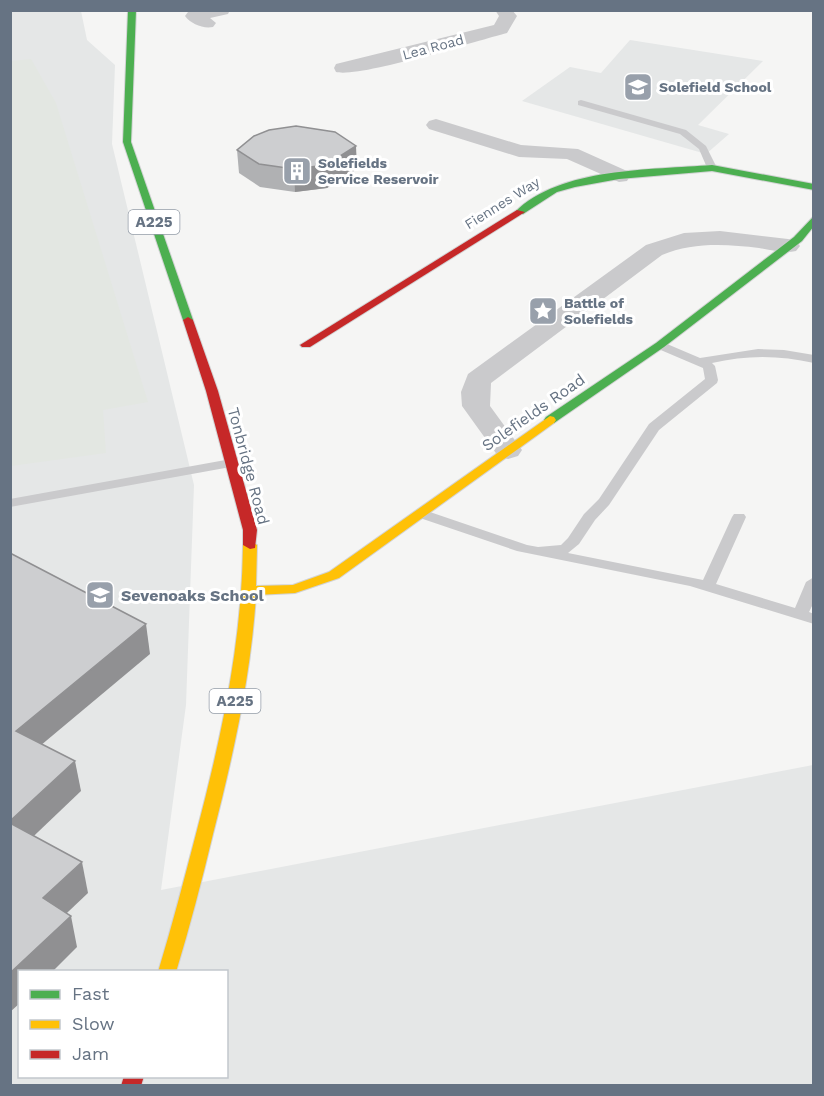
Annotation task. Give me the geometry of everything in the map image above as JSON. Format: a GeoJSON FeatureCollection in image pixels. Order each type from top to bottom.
{"type":"FeatureCollection","features":[{"type":"Feature","properties":{"kind":"main road","name":"Tonbridge Road"},"geometry":{"type":"LineString","coordinates":[[132,10],[127,142],[212,392],[250,530],[251,591],[232,722],[181,930],[168,970]]}},
{"type":"Feature","properties":{"kind":"main road","name":"Fiennes Way"},"geometry":{"type":"LineString","coordinates":[[306,345],[554,190],[619,176],[712,168],[813,187]]}},
{"type":"Feature","properties":{"kind":"main road","name":"Solefields Road"},"geometry":{"type":"LineString","coordinates":[[251,591],[295,589],[334,575],[422,514],[508,450],[660,345],[800,243],[813,219]]}},
{"type":"Feature","properties":{"kind":"street"},"geometry":{"type":"LineString","coordinates":[[196,17],[222,10]]}},
{"type":"Feature","properties":{"kind":"street","name":"Lea Road"},"geometry":{"type":"LineString","coordinates":[[343,68],[371,63],[501,29],[508,16],[502,10]]}},
{"type":"Feature","properties":{"kind":"street"},"geometry":{"type":"LineString","coordinates":[[436,125],[519,151],[571,153],[619,176]]}},
{"type":"Feature","properties":{"kind":"street"},"geometry":{"type":"LineString","coordinates":[[508,450],[476,406],[475,392],[478,380],[654,250],[663,245],[715,239],[800,243]]}},
{"type":"Feature","properties":{"kind":"lane"},"geometry":{"type":"LineString","coordinates":[[581,103],[683,132],[703,148],[712,168]]}},
{"type":"Feature","properties":{"kind":"lane"},"geometry":{"type":"LineString","coordinates":[[538,552],[565,549],[574,541],[589,517],[604,502],[654,427],[707,387],[712,380],[709,366],[702,361],[660,345]]}},
{"type":"Feature","properties":{"kind":"lane"},"geometry":{"type":"LineString","coordinates":[[702,361],[750,351],[789,353],[813,359]]}},
{"type":"Feature","properties":{"kind":"lane"},"geometry":{"type":"LineString","coordinates":[[10,503],[231,463]]}},
{"type":"Feature","properties":{"kind":"lane"},"geometry":{"type":"LineString","coordinates":[[422,514],[538,552],[708,586],[807,617],[813,582]]}},
{"type":"Feature","properties":{"kind":"lane"},"geometry":{"type":"LineString","coordinates":[[708,586],[740,518]]}},
{"type":"Feature","properties":{"kind":"shaded area","name":"Sevenoaks School"},"geometry":{"type":"Polygon","coordinates":[[[10,11],[81,11],[87,40],[115,65],[112,144],[194,485],[186,705],[161,890],[813,765],[813,1085],[11,1085],[10,11]]]}},
{"type":"Feature","properties":{"kind":"shaded area","name":"Solefield School"},"geometry":{"type":"Polygon","coordinates":[[[630,40],[763,61],[698,125],[729,134],[706,154],[522,101],[570,67],[601,73],[630,40]]]}},
{"type":"Feature","properties":{"kind":"shaded area"},"geometry":{"type":"Polygon","coordinates":[[[31,59],[56,103],[148,402],[103,410],[106,453],[11,466],[11,61],[31,59]]]}},
{"type":"Feature","properties":{"kind":"building"},"geometry":{"type":"Polygon","coordinates":[[[296,126],[335,132],[356,146],[326,165],[294,169],[259,164],[237,150],[254,136],[269,130],[296,126]]]}},
{"type":"Feature","properties":{"kind":"building"},"geometry":{"type":"Polygon","coordinates":[[[10,553],[146,624],[16,731],[75,761],[10,821],[10,553]]]}},
{"type":"Feature","properties":{"kind":"building"},"geometry":{"type":"Polygon","coordinates":[[[10,823],[82,862],[43,898],[71,916],[10,973],[10,823]]]}},
{"type":"Feature","properties":{"kind":"traffic: fast"},"geometry":{"type":"LineString","coordinates":[[132,10],[127,142],[188,320]]}},
{"type":"Feature","properties":{"kind":"traffic: fast"},"geometry":{"type":"LineString","coordinates":[[520,212],[554,190],[574,184],[619,176],[712,168],[814,187]]}},
{"type":"Feature","properties":{"kind":"traffic: fast"},"geometry":{"type":"LineString","coordinates":[[550,420],[660,345],[798,239],[814,219]]}},
{"type":"Feature","properties":{"kind":"traffic: slow"},"geometry":{"type":"LineString","coordinates":[[251,591],[295,589],[334,575],[550,420]]}},
{"type":"Feature","properties":{"kind":"traffic: slow"},"geometry":{"type":"LineString","coordinates":[[168,970],[210,814],[239,681],[248,613],[250,545]]}},
{"type":"Feature","properties":{"kind":"traffic: jam"},"geometry":{"type":"LineString","coordinates":[[306,345],[520,212]]}},
{"type":"Feature","properties":{"kind":"traffic: jam"},"geometry":{"type":"LineString","coordinates":[[188,320],[212,391],[250,530],[250,545]]}},
{"type":"Feature","properties":{"kind":"traffic: jam"},"geometry":{"type":"LineString","coordinates":[[131,1086],[133,1078]]}},
{"type":"Feature","properties":{"kind":"place","name":"Solefield School"},"geometry":{"type":"Point","coordinates":[638,87]}},
{"type":"Feature","properties":{"kind":"place","name":"Solefields Service Reservoir"},"geometry":{"type":"Point","coordinates":[297,171]}},
{"type":"Feature","properties":{"kind":"place","name":"Battle of Solefields"},"geometry":{"type":"Point","coordinates":[543,311]}},
{"type":"Feature","properties":{"kind":"place","name":"Sevenoaks School"},"geometry":{"type":"Point","coordinates":[100,595]}}]}
